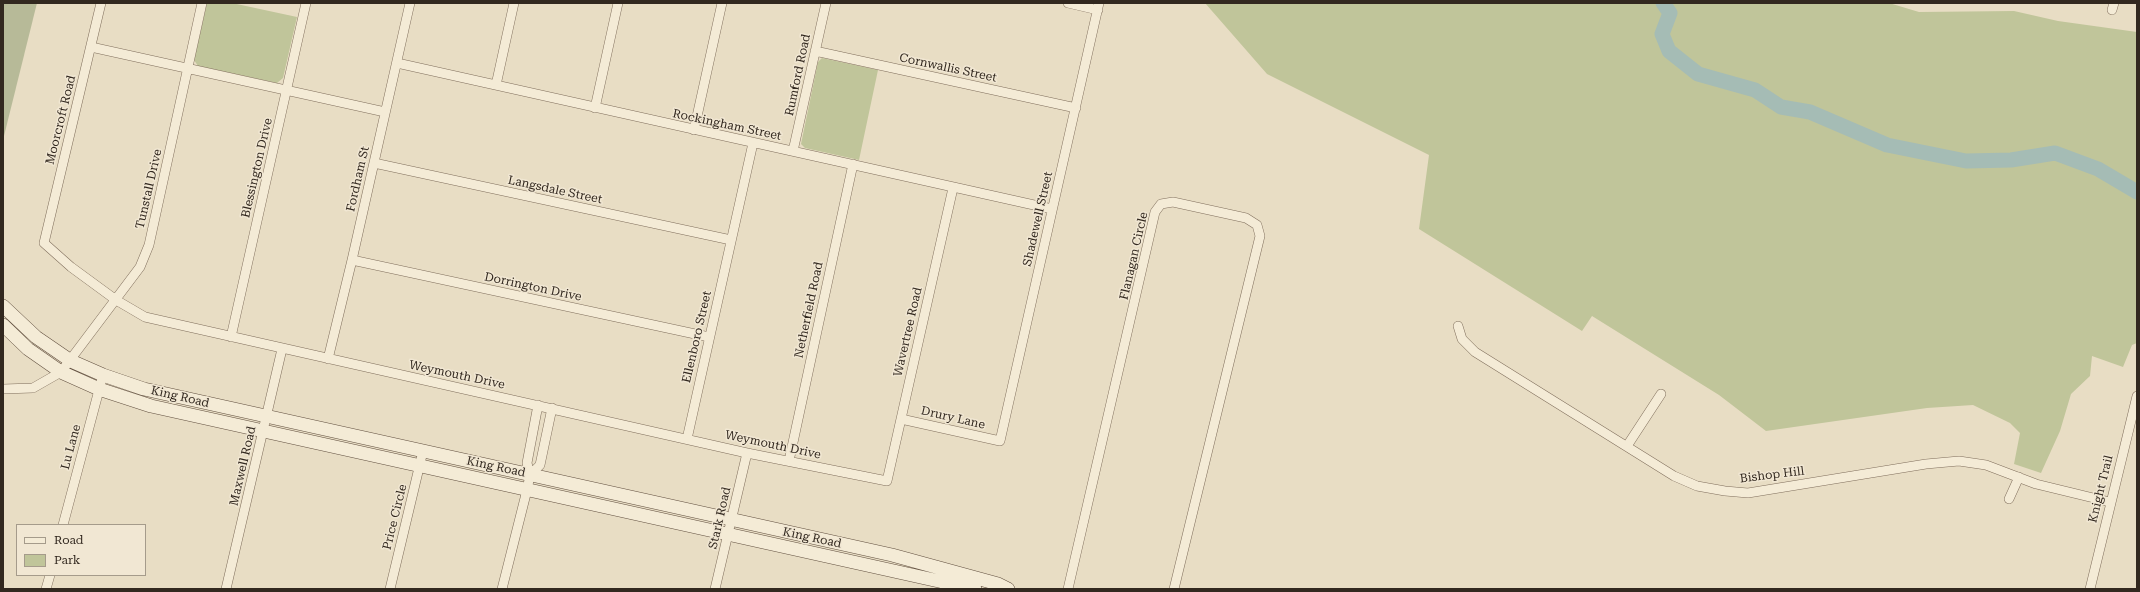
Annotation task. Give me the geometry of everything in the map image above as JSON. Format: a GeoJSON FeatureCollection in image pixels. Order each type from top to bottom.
{"type":"FeatureCollection","features":[{"type":"Feature","properties":{"kind":"street","name":"Moorcroft Road"},"geometry":{"type":"LineString","coordinates":[[44,243],[92,47],[101,3]]}},
{"type":"Feature","properties":{"kind":"street","name":"Tunstall Drive"},"geometry":{"type":"LineString","coordinates":[[61,372],[140,267],[148,244],[202,3]]}},
{"type":"Feature","properties":{"kind":"street","name":"Blessington Drive"},"geometry":{"type":"LineString","coordinates":[[231,338],[306,3]]}},
{"type":"Feature","properties":{"kind":"street","name":"Fordham St"},"geometry":{"type":"LineString","coordinates":[[328,359],[410,3]]}},
{"type":"Feature","properties":{"kind":"street"},"geometry":{"type":"LineString","coordinates":[[496,86],[514,3]]}},
{"type":"Feature","properties":{"kind":"street"},"geometry":{"type":"LineString","coordinates":[[595,108],[618,3]]}},
{"type":"Feature","properties":{"kind":"street"},"geometry":{"type":"LineString","coordinates":[[694,130],[722,3]]}},
{"type":"Feature","properties":{"kind":"street","name":"Rumford Road"},"geometry":{"type":"LineString","coordinates":[[793,152],[826,3]]}},
{"type":"Feature","properties":{"kind":"street"},"geometry":{"type":"LineString","coordinates":[[1068,3],[1099,6]]}},
{"type":"Feature","properties":{"kind":"street","name":"Shadewell Street"},"geometry":{"type":"LineString","coordinates":[[1000,441],[1099,6]]}},
{"type":"Feature","properties":{"kind":"street"},"geometry":{"type":"LineString","coordinates":[[92,47],[386,112]]}},
{"type":"Feature","properties":{"kind":"street","name":"Cornwallis Street"},"geometry":{"type":"LineString","coordinates":[[815,51],[1076,108]]}},
{"type":"Feature","properties":{"kind":"street","name":"Rockingham Street"},"geometry":{"type":"LineString","coordinates":[[397,64],[1052,209]]}},
{"type":"Feature","properties":{"kind":"street","name":"Ellenboro Street"},"geometry":{"type":"LineString","coordinates":[[687,438],[753,142]]}},
{"type":"Feature","properties":{"kind":"street","name":"Langsdale Street"},"geometry":{"type":"LineString","coordinates":[[374,163],[731,240]]}},
{"type":"Feature","properties":{"kind":"street","name":"Netherfield Road"},"geometry":{"type":"LineString","coordinates":[[789,461],[852,164]]}},
{"type":"Feature","properties":{"kind":"street","name":"Wavertree Road"},"geometry":{"type":"LineString","coordinates":[[887,481],[953,188]]}},
{"type":"Feature","properties":{"kind":"street","name":"Flanagan Circle"},"geometry":{"type":"LineString","coordinates":[[1068,589],[1155,212],[1161,204],[1173,202],[1246,218],[1257,225],[1260,236],[1174,589]]}},
{"type":"Feature","properties":{"kind":"street","name":"Weymouth Drive"},"geometry":{"type":"LineString","coordinates":[[44,243],[71,267],[116,300],[145,317],[231,338],[747,452],[887,481]]}},
{"type":"Feature","properties":{"kind":"street","name":"Dorrington Drive"},"geometry":{"type":"LineString","coordinates":[[352,260],[709,337]]}},
{"type":"Feature","properties":{"kind":"street","name":"King Road"},"geometry":{"type":"LineString","coordinates":[[3,306],[36,337],[71,360],[103,375],[144,389],[892,555],[998,584],[1008,589]]}},
{"type":"Feature","properties":{"kind":"street","name":"King Road"},"geometry":{"type":"LineString","coordinates":[[3,325],[28,349],[61,372],[98,389],[151,406],[264,433],[975,589]]}},
{"type":"Feature","properties":{"kind":"street","name":"Bishop Hill"},"geometry":{"type":"LineString","coordinates":[[1458,326],[1462,339],[1475,352],[1674,476],[1696,486],[1724,491],[1748,493],[1926,464],[1959,461],[1986,465],[2036,484],[2110,502]]}},
{"type":"Feature","properties":{"kind":"street","name":"Maxwell Road"},"geometry":{"type":"LineString","coordinates":[[226,589],[264,433],[282,349]]}},
{"type":"Feature","properties":{"kind":"street"},"geometry":{"type":"LineString","coordinates":[[3,388],[33,388],[61,372]]}},
{"type":"Feature","properties":{"kind":"street","name":"Lu Lane"},"geometry":{"type":"LineString","coordinates":[[63,524],[98,389],[103,375]]}},
{"type":"Feature","properties":{"kind":"street"},"geometry":{"type":"LineString","coordinates":[[1627,446],[1661,394]]}},
{"type":"Feature","properties":{"kind":"street","name":"Knight Trail"},"geometry":{"type":"LineString","coordinates":[[2090,589],[2137,396]]}},
{"type":"Feature","properties":{"kind":"street"},"geometry":{"type":"LineString","coordinates":[[502,589],[530,475],[527,463],[538,405]]}},
{"type":"Feature","properties":{"kind":"street"},"geometry":{"type":"LineString","coordinates":[[530,475],[540,465],[552,408]]}},
{"type":"Feature","properties":{"kind":"street","name":"Drury Lane"},"geometry":{"type":"LineString","coordinates":[[901,419],[1000,441]]}},
{"type":"Feature","properties":{"kind":"street","name":"Price Circle"},"geometry":{"type":"LineString","coordinates":[[390,589],[423,451]]}},
{"type":"Feature","properties":{"kind":"street","name":"Stark Road"},"geometry":{"type":"LineString","coordinates":[[715,589],[747,452]]}},
{"type":"Feature","properties":{"kind":"street"},"geometry":{"type":"LineString","coordinates":[[2009,499],[2019,477]]}},
{"type":"Feature","properties":{"kind":"street"},"geometry":{"type":"LineString","coordinates":[[588,504],[592,489]]}},
{"type":"Feature","properties":{"kind":"street"},"geometry":{"type":"LineString","coordinates":[[828,556],[831,542]]}},
{"type":"Feature","properties":{"kind":"street"},"geometry":{"type":"LineString","coordinates":[[46,589],[50,576]]}},
{"type":"Feature","properties":{"kind":"green space"},"geometry":{"type":"Polygon","coordinates":[[[3,3],[37,3],[3,140],[3,3]]]}},
{"type":"Feature","properties":{"kind":"green space"},"geometry":{"type":"Polygon","coordinates":[[[207,3],[232,3],[297,17],[283,78],[277,83],[198,66],[194,60],[207,3]]]}},
{"type":"Feature","properties":{"kind":"green space"},"geometry":{"type":"Polygon","coordinates":[[[1205,3],[1889,3],[1919,12],[2014,11],[2058,21],[2137,32],[2137,343],[2132,345],[2123,367],[2092,356],[2090,376],[2071,394],[2060,431],[2041,473],[2014,464],[2020,433],[2010,423],[1973,405],[1927,408],[1766,431],[1719,395],[1592,316],[1582,331],[1419,229],[1429,155],[1267,74],[1205,3]]]}},
{"type":"Feature","properties":{"kind":"green space"},"geometry":{"type":"Polygon","coordinates":[[[822,58],[878,70],[859,160],[805,148],[801,144],[818,62],[822,58]]]}},
{"type":"Feature","properties":{"kind":"waterway"},"geometry":{"type":"LineString","coordinates":[[1663,3],[1670,13],[1662,34],[1669,51],[1698,74],[1755,90],[1781,107],[1810,112],[1887,145],[1966,161],[2011,160],[2055,153],[2098,169],[2137,192]]}}]}
